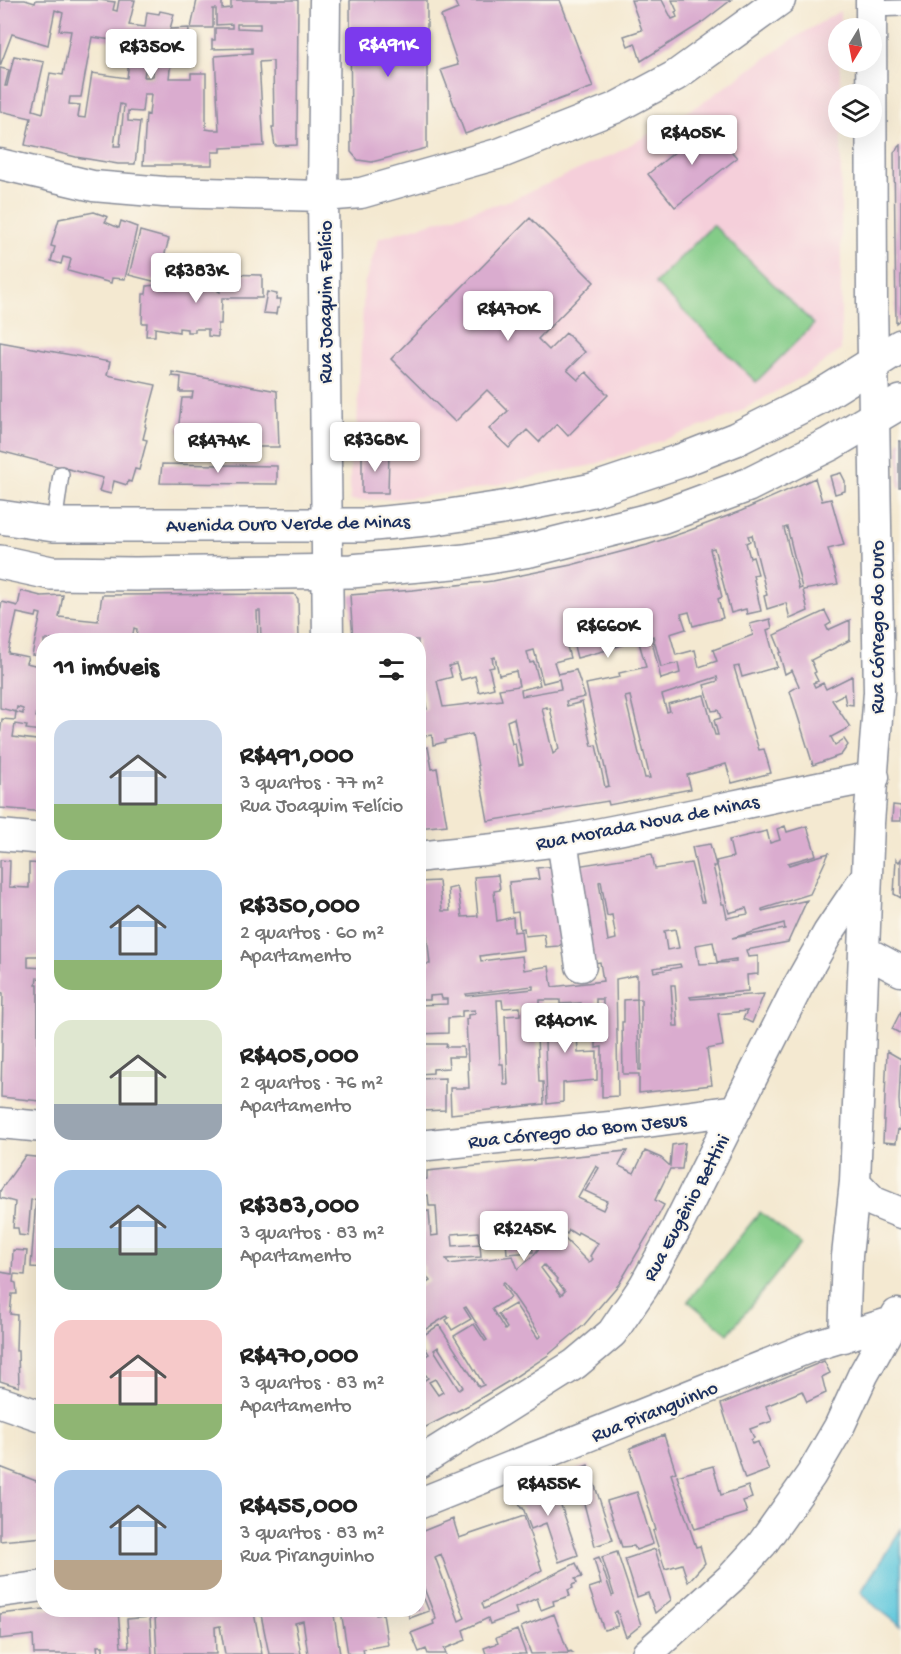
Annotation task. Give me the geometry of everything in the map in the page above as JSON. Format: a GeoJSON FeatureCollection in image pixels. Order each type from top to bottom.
{"type":"FeatureCollection","features":[{"type":"Feature","properties":{"kind":"street","name":"Rua Joaquim Felício"},"geometry":{"type":"LineString","coordinates":[[326,0],[323,196],[328,633]]}},
{"type":"Feature","properties":{"kind":"street"},"geometry":{"type":"LineString","coordinates":[[0,164],[23,171],[105,187],[164,192],[323,196],[361,193],[501,153],[615,108],[675,76],[780,0]]}},
{"type":"Feature","properties":{"kind":"street","name":"Rua Córrego do Ouro"},"geometry":{"type":"LineString","coordinates":[[844,1337],[847,1256],[855,1182],[867,875],[882,757],[879,692],[887,410],[873,363],[872,4]]}},
{"type":"Feature","properties":{"kind":"street","name":"Avenida Ouro Verde de Minas"},"geometry":{"type":"LineString","coordinates":[[0,517],[54,525],[326,526],[436,518],[515,506],[593,490],[736,440],[816,399],[901,346]]}},
{"type":"Feature","properties":{"kind":"street"},"geometry":{"type":"LineString","coordinates":[[0,562],[51,573],[351,571],[465,561],[531,550],[661,518],[748,485],[830,444],[887,410]]}},
{"type":"Feature","properties":{"kind":"street","name":"Rua Morada Nova de Minas"},"geometry":{"type":"LineString","coordinates":[[426,856],[562,840],[669,820],[822,786],[882,757],[901,717]]}},
{"type":"Feature","properties":{"kind":"street"},"geometry":{"type":"LineString","coordinates":[[0,835],[36,838]]}},
{"type":"Feature","properties":{"kind":"street"},"geometry":{"type":"LineString","coordinates":[[562,840],[581,966]]}},
{"type":"Feature","properties":{"kind":"street","name":"Rua Eugênio Bettini"},"geometry":{"type":"LineString","coordinates":[[426,1458],[575,1364],[612,1333],[644,1286],[677,1227],[802,979],[828,933],[867,875]]}},
{"type":"Feature","properties":{"kind":"street"},"geometry":{"type":"LineString","coordinates":[[864,951],[901,972]]}},
{"type":"Feature","properties":{"kind":"street","name":"Rua Córrego do Bom Jesus"},"geometry":{"type":"LineString","coordinates":[[426,1145],[736,1110]]}},
{"type":"Feature","properties":{"kind":"street"},"geometry":{"type":"LineString","coordinates":[[0,1123],[36,1126]]}},
{"type":"Feature","properties":{"kind":"street"},"geometry":{"type":"LineString","coordinates":[[855,1182],[874,1202],[901,1213]]}},
{"type":"Feature","properties":{"kind":"street"},"geometry":{"type":"LineString","coordinates":[[647,1654],[731,1578],[762,1544],[812,1475],[897,1314]]}},
{"type":"Feature","properties":{"kind":"street","name":"Rua Piranguinho"},"geometry":{"type":"LineString","coordinates":[[426,1501],[813,1346],[844,1337],[897,1314]]}},
{"type":"Feature","properties":{"kind":"street"},"geometry":{"type":"LineString","coordinates":[[0,1402],[36,1414]]}},
{"type":"Feature","properties":{"kind":"street"},"geometry":{"type":"LineString","coordinates":[[0,1592],[36,1587]]}},
{"type":"Feature","properties":{"kind":"lane"},"geometry":{"type":"LineString","coordinates":[[872,4],[901,8]]}},
{"type":"Feature","properties":{"kind":"lane"},"geometry":{"type":"LineString","coordinates":[[54,525],[61,474]]}},
{"type":"Feature","properties":{"kind":"shaded area"},"geometry":{"type":"Polygon","coordinates":[[[840,11],[840,18],[828,18],[840,11]]]}},
{"type":"Feature","properties":{"kind":"shaded area"},"geometry":{"type":"Polygon","coordinates":[[[828,18],[828,72],[840,72],[841,84],[828,84],[828,138],[841,138],[841,350],[806,375],[731,416],[593,465],[466,491],[409,498],[350,501],[350,454],[357,425],[364,285],[379,238],[511,200],[616,153],[702,103],[793,39],[828,18]]]}},
{"type":"Feature","properties":{"kind":"green space"},"geometry":{"type":"Polygon","coordinates":[[[713,225],[814,324],[756,382],[655,283],[713,225]]]}},
{"type":"Feature","properties":{"kind":"green space"},"geometry":{"type":"Polygon","coordinates":[[[760,1212],[801,1244],[728,1334],[688,1301],[760,1212]]]}},
{"type":"Feature","properties":{"kind":"water"},"geometry":{"type":"Polygon","coordinates":[[[901,1529],[901,1626],[861,1592],[901,1529]]]}},
{"type":"Feature","properties":{"kind":"building"},"geometry":{"type":"Polygon","coordinates":[[[0,0],[25,0],[35,3],[36,0],[99,0],[115,2],[113,10],[117,11],[119,0],[135,0],[129,25],[145,27],[147,12],[159,14],[160,11],[174,14],[170,29],[189,28],[187,62],[171,61],[169,78],[191,78],[191,73],[206,73],[206,129],[219,130],[215,56],[252,53],[252,48],[212,49],[215,28],[232,28],[232,24],[216,25],[216,9],[213,9],[213,28],[191,28],[197,0],[222,0],[222,9],[231,8],[231,0],[298,0],[297,145],[275,146],[272,127],[274,127],[273,61],[259,62],[264,146],[221,148],[221,152],[212,152],[212,165],[143,165],[146,114],[149,115],[151,94],[144,94],[142,112],[128,111],[128,121],[140,122],[135,164],[118,164],[76,157],[25,145],[31,118],[0,111],[0,68],[9,70],[5,86],[7,86],[14,56],[44,62],[33,110],[43,113],[50,73],[63,75],[71,31],[59,30],[63,13],[55,10],[48,45],[12,34],[0,66],[0,0]],[[237,24],[237,28],[260,29],[260,24],[237,24]],[[153,32],[152,45],[147,45],[144,77],[153,76],[157,32],[153,32]],[[92,37],[81,97],[70,97],[69,104],[80,105],[78,117],[85,118],[92,73],[127,78],[131,43],[92,37]],[[120,104],[114,146],[120,146],[124,105],[120,104]]]}},
{"type":"Feature","properties":{"kind":"building"},"geometry":{"type":"Polygon","coordinates":[[[350,0],[427,0],[427,148],[372,162],[358,160],[351,152],[350,0]]]}},
{"type":"Feature","properties":{"kind":"building"},"geometry":{"type":"Polygon","coordinates":[[[454,0],[560,0],[593,87],[465,134],[441,70],[458,65],[441,16],[458,9],[454,0]]]}},
{"type":"Feature","properties":{"kind":"building"},"geometry":{"type":"Polygon","coordinates":[[[631,0],[662,0],[672,19],[677,17],[675,12],[677,11],[672,0],[731,0],[700,24],[641,61],[635,43],[628,46],[624,36],[642,30],[631,0]]]}},
{"type":"Feature","properties":{"kind":"building"},"geometry":{"type":"Polygon","coordinates":[[[709,124],[737,158],[675,207],[648,174],[709,124]]]}},
{"type":"Feature","properties":{"kind":"building"},"geometry":{"type":"Polygon","coordinates":[[[901,145],[901,319],[896,323],[894,152],[901,145]]]}},
{"type":"Feature","properties":{"kind":"building"},"geometry":{"type":"Polygon","coordinates":[[[94,212],[108,217],[105,222],[119,228],[121,221],[137,227],[125,279],[112,278],[111,283],[68,271],[71,259],[63,257],[61,264],[51,261],[55,247],[51,246],[59,219],[94,212]]]}},
{"type":"Feature","properties":{"kind":"building"},"geometry":{"type":"Polygon","coordinates":[[[530,218],[594,282],[538,339],[549,350],[566,333],[585,352],[567,370],[578,380],[586,372],[608,395],[568,436],[557,424],[539,442],[527,430],[509,448],[489,429],[508,411],[487,390],[455,422],[391,359],[530,218]]]}},
{"type":"Feature","properties":{"kind":"building"},"geometry":{"type":"Polygon","coordinates":[[[140,231],[169,239],[157,282],[129,275],[140,231]]]}},
{"type":"Feature","properties":{"kind":"building"},"geometry":{"type":"Polygon","coordinates":[[[219,274],[262,275],[262,298],[222,298],[218,337],[208,336],[208,329],[195,329],[195,332],[187,332],[187,329],[179,328],[179,332],[155,328],[155,336],[146,336],[147,323],[142,323],[143,294],[146,294],[147,286],[166,284],[166,289],[200,291],[200,283],[208,284],[208,279],[218,279],[218,291],[220,292],[219,274]]]}},
{"type":"Feature","properties":{"kind":"building"},"geometry":{"type":"Polygon","coordinates":[[[267,292],[277,294],[276,299],[281,299],[276,314],[263,313],[267,292]]]}},
{"type":"Feature","properties":{"kind":"building"},"geometry":{"type":"Polygon","coordinates":[[[0,342],[110,362],[107,375],[156,385],[145,426],[143,439],[147,440],[139,470],[135,469],[131,482],[128,481],[127,485],[114,481],[111,494],[99,491],[103,478],[0,451],[0,342]]]}},
{"type":"Feature","properties":{"kind":"building"},"geometry":{"type":"Polygon","coordinates":[[[172,372],[277,391],[279,447],[243,447],[238,452],[196,452],[178,431],[182,398],[192,398],[193,392],[180,392],[181,377],[172,376],[172,372]]]}},
{"type":"Feature","properties":{"kind":"building"},"geometry":{"type":"Polygon","coordinates":[[[899,441],[901,441],[901,487],[899,487],[899,441]]]}},
{"type":"Feature","properties":{"kind":"building"},"geometry":{"type":"Polygon","coordinates":[[[389,453],[388,493],[362,493],[362,455],[389,453]]]}},
{"type":"Feature","properties":{"kind":"building"},"geometry":{"type":"Polygon","coordinates":[[[162,464],[277,466],[277,484],[160,483],[162,464]]]}},
{"type":"Feature","properties":{"kind":"building"},"geometry":{"type":"Polygon","coordinates":[[[841,473],[845,481],[845,491],[835,494],[830,476],[841,473]]]}},
{"type":"Feature","properties":{"kind":"building"},"geometry":{"type":"Polygon","coordinates":[[[815,478],[822,501],[831,499],[844,545],[828,549],[838,584],[803,590],[808,611],[790,619],[786,603],[767,609],[764,596],[767,595],[752,535],[748,536],[750,541],[746,543],[758,574],[753,575],[761,611],[747,614],[746,609],[731,613],[714,548],[710,549],[722,597],[718,599],[723,618],[693,626],[689,612],[681,614],[686,629],[670,634],[676,655],[695,650],[699,667],[717,661],[713,650],[753,635],[750,624],[770,619],[772,628],[767,630],[777,667],[742,677],[739,666],[734,667],[759,750],[764,749],[771,773],[732,783],[726,764],[687,775],[691,789],[609,805],[608,801],[488,821],[472,734],[433,745],[432,735],[426,736],[426,633],[353,633],[350,595],[493,581],[571,565],[647,545],[741,511],[815,478]],[[787,527],[784,528],[799,589],[802,588],[787,527]],[[609,633],[603,634],[607,650],[577,658],[573,642],[569,642],[566,643],[570,658],[554,662],[558,674],[576,670],[585,697],[566,701],[567,706],[582,702],[592,746],[596,745],[605,787],[609,786],[586,684],[620,677],[619,673],[646,667],[638,639],[616,647],[614,638],[610,639],[609,633]],[[653,636],[651,637],[661,679],[680,673],[678,663],[661,667],[653,636]],[[534,650],[527,652],[530,663],[534,662],[540,685],[521,690],[522,696],[561,689],[559,679],[543,683],[534,650]],[[495,657],[492,658],[494,667],[489,668],[494,688],[479,692],[475,676],[461,680],[456,664],[449,666],[452,677],[437,681],[443,707],[502,700],[499,689],[519,686],[516,671],[499,675],[495,657]],[[717,677],[662,695],[667,712],[670,711],[668,704],[704,695],[715,735],[718,735],[714,720],[721,718],[718,710],[712,711],[704,685],[718,681],[717,677]],[[630,696],[625,697],[645,778],[650,778],[630,696]],[[542,708],[553,754],[559,749],[550,708],[542,708]],[[514,718],[507,721],[512,744],[515,743],[519,765],[523,764],[514,718]]]}},
{"type":"Feature","properties":{"kind":"building"},"geometry":{"type":"Polygon","coordinates":[[[21,591],[41,596],[63,595],[59,617],[98,621],[102,595],[294,594],[298,599],[299,633],[261,633],[260,611],[257,611],[258,633],[137,633],[137,629],[134,628],[133,633],[37,633],[41,614],[37,613],[36,617],[17,613],[8,653],[28,657],[26,663],[36,665],[36,730],[15,724],[13,737],[36,740],[36,811],[0,808],[2,719],[15,720],[16,712],[0,708],[0,611],[2,602],[18,606],[21,591]],[[17,707],[16,712],[23,714],[23,709],[17,707]]]}},
{"type":"Feature","properties":{"kind":"building"},"geometry":{"type":"Polygon","coordinates":[[[825,611],[831,623],[826,626],[828,630],[850,620],[850,640],[811,660],[818,681],[813,683],[815,687],[823,683],[826,689],[852,676],[853,705],[846,704],[844,694],[832,700],[850,727],[831,737],[835,745],[844,739],[848,745],[841,755],[813,765],[790,691],[799,686],[792,670],[785,674],[779,653],[781,652],[774,635],[825,611]]]}},
{"type":"Feature","properties":{"kind":"building"},"geometry":{"type":"Polygon","coordinates":[[[36,637],[36,655],[32,655],[36,637]]]}},
{"type":"Feature","properties":{"kind":"building"},"geometry":{"type":"Polygon","coordinates":[[[426,747],[428,747],[432,769],[437,768],[447,825],[426,827],[426,747]]]}},
{"type":"Feature","properties":{"kind":"building"},"geometry":{"type":"Polygon","coordinates":[[[893,805],[901,806],[901,821],[892,821],[893,805]]]}},
{"type":"Feature","properties":{"kind":"building"},"geometry":{"type":"Polygon","coordinates":[[[785,826],[787,832],[807,826],[816,855],[788,863],[789,865],[829,853],[810,894],[762,909],[762,911],[807,900],[788,942],[746,950],[748,957],[758,956],[758,974],[747,975],[748,991],[690,997],[691,999],[764,994],[752,1023],[743,1019],[747,1011],[718,1014],[723,1046],[707,1049],[712,1085],[639,1093],[639,1074],[623,1074],[622,1022],[624,1022],[624,1000],[637,999],[637,975],[616,979],[618,1096],[602,1097],[602,1047],[596,1048],[596,1035],[602,1035],[603,999],[596,999],[596,1006],[581,1007],[581,1003],[560,1004],[560,1000],[540,1000],[540,1014],[536,1014],[539,1082],[543,1082],[544,1104],[451,1114],[450,1088],[469,1088],[466,1019],[468,1015],[475,1014],[475,1010],[462,1011],[462,1017],[448,1018],[448,1033],[426,1034],[426,1005],[447,1004],[447,999],[442,999],[441,995],[430,996],[430,1000],[426,1000],[426,964],[430,964],[426,936],[426,882],[439,881],[442,911],[450,911],[448,889],[456,887],[462,917],[478,916],[474,877],[498,875],[500,890],[494,891],[497,921],[513,917],[514,932],[521,931],[523,950],[480,956],[481,961],[522,956],[524,970],[549,966],[552,987],[603,981],[600,962],[593,963],[576,866],[652,854],[655,869],[691,863],[701,902],[704,902],[692,847],[710,844],[716,866],[713,866],[727,918],[748,914],[746,908],[729,913],[716,861],[733,857],[729,840],[767,831],[770,843],[780,840],[777,829],[785,826]],[[601,881],[599,882],[608,941],[616,939],[612,915],[607,916],[601,881]],[[784,923],[732,938],[785,929],[784,923]],[[675,929],[664,931],[667,950],[679,948],[675,929]],[[713,942],[696,945],[699,964],[736,962],[736,959],[717,962],[713,942]],[[680,964],[653,968],[654,972],[681,967],[680,964]],[[671,985],[674,1026],[678,1026],[675,985],[671,985]],[[533,986],[466,994],[467,996],[533,989],[533,986]],[[637,999],[639,1070],[641,1070],[641,999],[637,999]],[[497,1000],[500,1064],[503,1064],[504,1085],[508,1085],[505,1016],[520,1015],[520,1007],[503,1008],[502,1000],[497,1000]]]}},
{"type":"Feature","properties":{"kind":"building"},"geometry":{"type":"Polygon","coordinates":[[[896,859],[899,862],[901,859],[901,898],[894,894],[896,859]]]}},
{"type":"Feature","properties":{"kind":"building"},"geometry":{"type":"Polygon","coordinates":[[[0,860],[10,861],[9,887],[29,888],[29,863],[36,863],[36,956],[28,956],[28,967],[36,968],[36,1101],[1,1097],[3,993],[0,992],[0,860]]]}},
{"type":"Feature","properties":{"kind":"building"},"geometry":{"type":"Polygon","coordinates":[[[556,866],[566,940],[559,946],[546,947],[544,934],[525,936],[524,928],[520,929],[518,912],[512,913],[509,882],[539,879],[537,868],[556,866]]]}},
{"type":"Feature","properties":{"kind":"building"},"geometry":{"type":"Polygon","coordinates":[[[576,1009],[578,1053],[597,1052],[597,1080],[563,1083],[563,1102],[547,1104],[544,1011],[576,1009]]]}},
{"type":"Feature","properties":{"kind":"building"},"geometry":{"type":"Polygon","coordinates":[[[901,1011],[901,1034],[892,1029],[901,1011]]]}},
{"type":"Feature","properties":{"kind":"building"},"geometry":{"type":"Polygon","coordinates":[[[426,1044],[463,1047],[464,1057],[448,1057],[449,1068],[433,1069],[433,1073],[426,1073],[426,1044]]]}},
{"type":"Feature","properties":{"kind":"building"},"geometry":{"type":"Polygon","coordinates":[[[887,1051],[901,1059],[899,1100],[901,1130],[898,1129],[896,1143],[883,1142],[887,1051]]]}},
{"type":"Feature","properties":{"kind":"building"},"geometry":{"type":"Polygon","coordinates":[[[445,1078],[445,1110],[426,1111],[426,1079],[445,1078]]]}},
{"type":"Feature","properties":{"kind":"building"},"geometry":{"type":"Polygon","coordinates":[[[685,1143],[682,1169],[670,1169],[655,1200],[664,1205],[649,1233],[619,1284],[584,1325],[547,1356],[509,1381],[426,1427],[426,1379],[428,1378],[426,1356],[429,1354],[426,1349],[426,1333],[439,1325],[479,1387],[484,1385],[454,1336],[474,1324],[485,1341],[487,1340],[466,1307],[464,1308],[471,1319],[452,1330],[446,1320],[449,1318],[447,1316],[426,1329],[426,1283],[430,1281],[426,1275],[426,1212],[429,1211],[431,1236],[438,1235],[436,1206],[429,1206],[428,1195],[426,1195],[427,1171],[627,1151],[619,1166],[634,1173],[645,1151],[661,1158],[670,1166],[672,1145],[685,1143]],[[596,1166],[578,1198],[603,1210],[607,1201],[585,1191],[599,1168],[596,1166]],[[558,1225],[544,1226],[545,1235],[532,1236],[533,1252],[507,1254],[506,1240],[479,1242],[478,1232],[452,1234],[453,1246],[480,1244],[481,1257],[446,1259],[449,1264],[513,1256],[518,1269],[532,1257],[558,1225]],[[531,1228],[506,1230],[506,1238],[532,1236],[531,1228]],[[562,1230],[559,1233],[589,1263],[593,1259],[590,1256],[598,1243],[578,1232],[577,1235],[569,1230],[567,1234],[562,1230]],[[544,1265],[541,1268],[561,1295],[565,1291],[557,1282],[558,1280],[544,1265]],[[504,1282],[502,1284],[511,1297],[492,1309],[505,1330],[507,1328],[498,1314],[515,1304],[538,1338],[541,1336],[504,1282]],[[438,1347],[434,1350],[459,1390],[463,1387],[438,1347]],[[435,1379],[429,1382],[438,1395],[443,1392],[435,1379]]]}},
{"type":"Feature","properties":{"kind":"building"},"geometry":{"type":"Polygon","coordinates":[[[25,1156],[36,1157],[36,1199],[31,1200],[28,1236],[19,1235],[18,1228],[13,1228],[15,1202],[0,1198],[0,1191],[25,1156]]]}},
{"type":"Feature","properties":{"kind":"building"},"geometry":{"type":"Polygon","coordinates":[[[36,1199],[36,1267],[31,1267],[36,1199]]]}},
{"type":"Feature","properties":{"kind":"building"},"geometry":{"type":"Polygon","coordinates":[[[13,1250],[27,1251],[25,1275],[14,1274],[13,1282],[16,1283],[17,1294],[12,1294],[10,1314],[17,1315],[16,1351],[18,1351],[19,1387],[0,1381],[0,1272],[12,1274],[13,1250]]]}},
{"type":"Feature","properties":{"kind":"building"},"geometry":{"type":"Polygon","coordinates":[[[824,1361],[830,1373],[822,1377],[826,1393],[807,1402],[802,1391],[766,1406],[772,1421],[750,1429],[754,1438],[751,1440],[752,1444],[758,1442],[769,1470],[745,1479],[721,1404],[824,1361]]]}},
{"type":"Feature","properties":{"kind":"building"},"geometry":{"type":"Polygon","coordinates":[[[664,1435],[676,1472],[671,1474],[696,1547],[700,1546],[705,1563],[688,1582],[682,1564],[665,1569],[653,1531],[656,1530],[630,1448],[664,1435]]]}},
{"type":"Feature","properties":{"kind":"building"},"geometry":{"type":"Polygon","coordinates":[[[588,1465],[613,1540],[595,1546],[580,1488],[576,1488],[571,1472],[588,1465]]]}},
{"type":"Feature","properties":{"kind":"building"},"geometry":{"type":"Polygon","coordinates":[[[713,1466],[721,1495],[748,1486],[752,1498],[743,1501],[747,1513],[695,1529],[677,1476],[713,1466]]]}},
{"type":"Feature","properties":{"kind":"building"},"geometry":{"type":"Polygon","coordinates":[[[0,1467],[36,1481],[36,1538],[0,1541],[0,1467]]]}},
{"type":"Feature","properties":{"kind":"building"},"geometry":{"type":"Polygon","coordinates":[[[552,1479],[578,1555],[559,1562],[546,1523],[531,1529],[516,1493],[552,1479]]]}},
{"type":"Feature","properties":{"kind":"building"},"geometry":{"type":"Polygon","coordinates":[[[637,1492],[653,1544],[636,1550],[634,1546],[622,1547],[607,1501],[637,1492]]]}},
{"type":"Feature","properties":{"kind":"building"},"geometry":{"type":"Polygon","coordinates":[[[524,1516],[542,1570],[482,1603],[484,1609],[576,1563],[582,1577],[575,1579],[577,1583],[568,1590],[570,1596],[553,1601],[554,1605],[541,1610],[537,1598],[515,1608],[517,1614],[490,1624],[488,1618],[463,1630],[466,1640],[444,1649],[446,1654],[428,1654],[426,1649],[419,1652],[411,1633],[434,1624],[433,1621],[436,1619],[426,1593],[426,1530],[453,1519],[459,1538],[524,1516]],[[441,1554],[435,1557],[459,1621],[465,1618],[441,1554]]]}},
{"type":"Feature","properties":{"kind":"building"},"geometry":{"type":"Polygon","coordinates":[[[655,1549],[671,1600],[655,1613],[648,1593],[637,1597],[625,1559],[655,1549]]]}},
{"type":"Feature","properties":{"kind":"building"},"geometry":{"type":"Polygon","coordinates":[[[617,1552],[641,1625],[626,1637],[617,1611],[614,1613],[618,1626],[604,1630],[589,1588],[601,1584],[594,1559],[599,1557],[612,1596],[614,1595],[602,1557],[617,1552]]]}},
{"type":"Feature","properties":{"kind":"building"},"geometry":{"type":"Polygon","coordinates":[[[36,1610],[36,1617],[119,1617],[121,1647],[129,1647],[127,1619],[150,1617],[152,1654],[103,1654],[103,1646],[97,1646],[98,1654],[34,1654],[33,1635],[0,1639],[0,1614],[36,1610]]]}},
{"type":"Feature","properties":{"kind":"building"},"geometry":{"type":"Polygon","coordinates":[[[554,1614],[568,1652],[573,1653],[531,1654],[521,1627],[554,1614]]]}},
{"type":"Feature","properties":{"kind":"building"},"geometry":{"type":"Polygon","coordinates":[[[155,1617],[255,1617],[262,1654],[225,1654],[220,1626],[215,1627],[216,1654],[157,1654],[155,1617]]]}},
{"type":"Feature","properties":{"kind":"building"},"geometry":{"type":"Polygon","coordinates":[[[261,1617],[334,1617],[340,1654],[308,1654],[303,1621],[295,1623],[301,1654],[269,1654],[261,1617]]]}},
{"type":"Feature","properties":{"kind":"building"},"geometry":{"type":"Polygon","coordinates":[[[342,1617],[383,1617],[388,1645],[363,1649],[364,1654],[348,1654],[342,1617]]]}},
{"type":"Feature","properties":{"kind":"building"},"geometry":{"type":"Polygon","coordinates":[[[517,1630],[526,1654],[486,1654],[484,1648],[498,1643],[496,1638],[517,1630]]]}}]}
